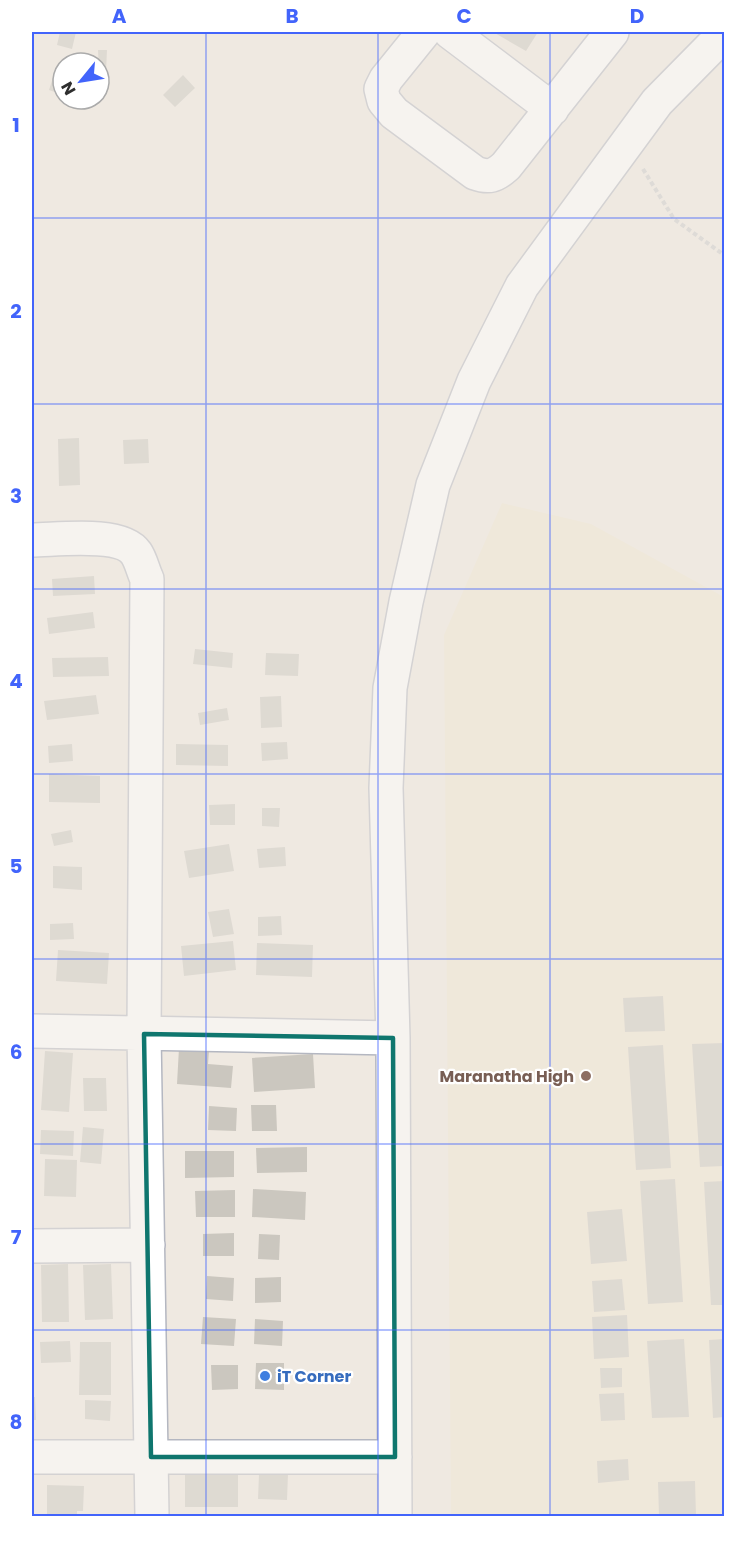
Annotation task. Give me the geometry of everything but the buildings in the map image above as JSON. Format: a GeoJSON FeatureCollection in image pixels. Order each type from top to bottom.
{"type":"FeatureCollection","features":[{"type":"Feature","properties":{"kind":"street"},"geometry":{"type":"LineString","coordinates":[[424,32],[386,79],[381,90],[384,101],[394,113],[476,173],[487,177],[497,174],[506,166],[612,32]]}},
{"type":"Feature","properties":{"kind":"street"},"geometry":{"type":"LineString","coordinates":[[450,32],[552,109]]}},
{"type":"Feature","properties":{"kind":"street"},"geometry":{"type":"LineString","coordinates":[[395,1516],[393,1038],[386,788],[390,688],[406,602],[433,485],[474,381],[522,286],[657,102],[724,34]]}},
{"type":"Feature","properties":{"kind":"street"},"geometry":{"type":"LineString","coordinates":[[32,540],[107,539],[124,544],[136,552],[147,579],[144,1034],[152,1516]]}},
{"type":"Feature","properties":{"kind":"street"},"geometry":{"type":"LineString","coordinates":[[32,1031],[393,1038]]}},
{"type":"Feature","properties":{"kind":"street"},"geometry":{"type":"LineString","coordinates":[[32,1246],[148,1245]]}},
{"type":"Feature","properties":{"kind":"street"},"geometry":{"type":"LineString","coordinates":[[32,1457],[395,1457]]}},
{"type":"Feature","properties":{"kind":"path"},"geometry":{"type":"LineString","coordinates":[[626,142],[674,219],[724,255]]}},
{"type":"Feature","properties":{"kind":"highlighted area"},"geometry":{"type":"Polygon","coordinates":[[[144,1034],[393,1038],[395,1457],[151,1457],[144,1034]]]}},
{"type":"Feature","properties":{"kind":"shaded area","name":"Maranatha High"},"geometry":{"type":"Polygon","coordinates":[[[502,503],[591,524],[724,597],[724,1516],[451,1516],[444,635],[502,503]]]}},
{"type":"Feature","properties":{"kind":"place","name":"Maranatha High"},"geometry":{"type":"Point","coordinates":[586,1076]}},
{"type":"Feature","properties":{"kind":"place","name":"iT Corner"},"geometry":{"type":"Point","coordinates":[265,1376]}}]}
